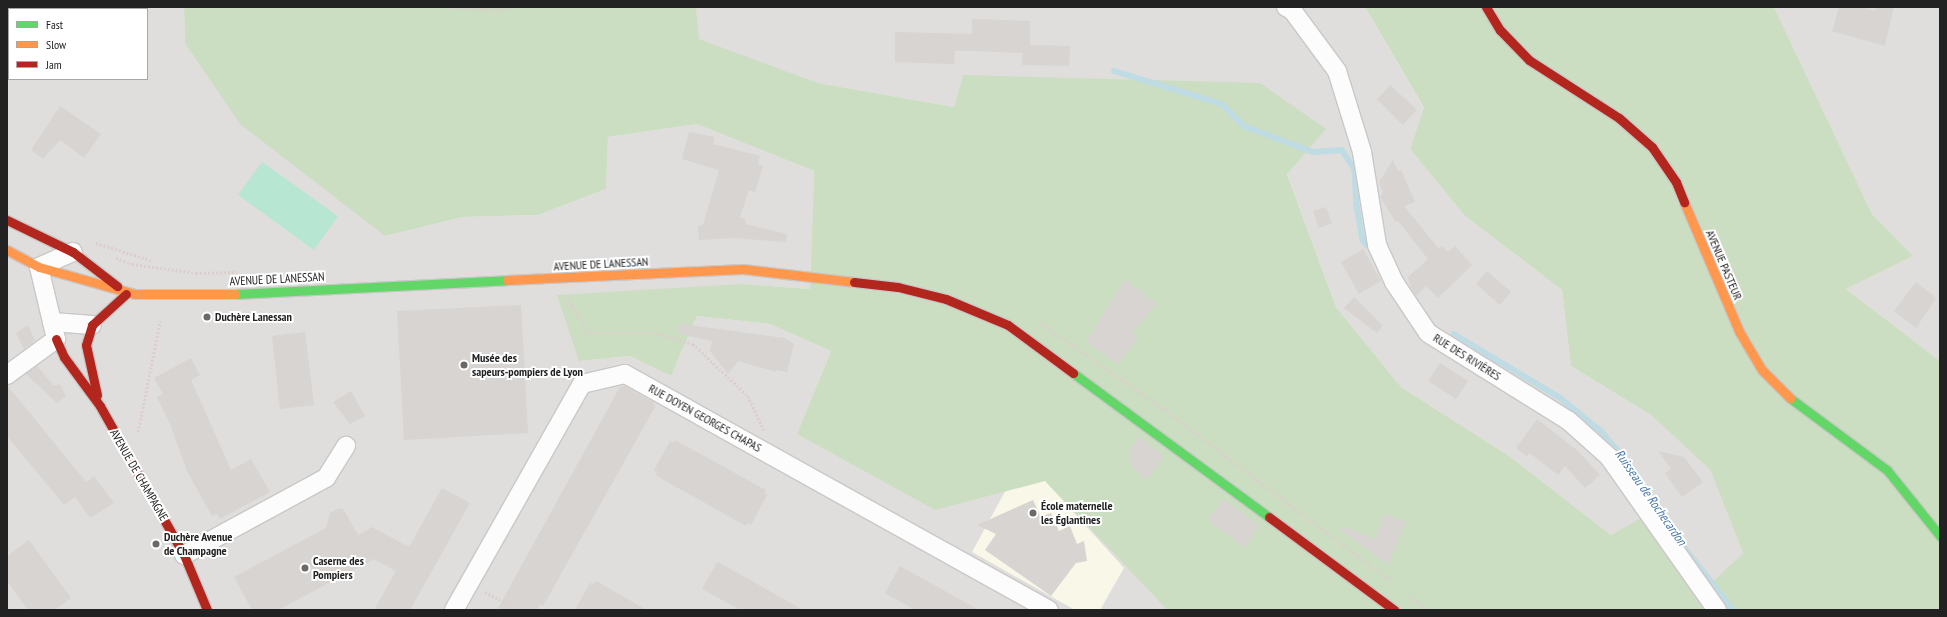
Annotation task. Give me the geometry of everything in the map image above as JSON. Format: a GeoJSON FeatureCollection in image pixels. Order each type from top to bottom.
{"type":"FeatureCollection","features":[{"type":"Feature","properties":{"kind":"main road","name":"AVENUE PASTEUR"},"geometry":{"type":"LineString","coordinates":[[1486,7],[1500,30],[1529,60],[1619,118],[1652,147],[1676,182],[1740,333],[1762,370],[1797,404],[1851,441],[1886,470],[1940,536]]}},
{"type":"Feature","properties":{"kind":"main road"},"geometry":{"type":"LineString","coordinates":[[7,220],[73,252],[126,294],[92,326]]}},
{"type":"Feature","properties":{"kind":"main road","name":"AVENUE DE LANESSAN"},"geometry":{"type":"LineString","coordinates":[[7,250],[39,267],[126,294],[184,296],[743,269],[898,288],[978,310],[1008,325],[1058,360],[1394,610]]}},
{"type":"Feature","properties":{"kind":"main road","name":"AVENUE DE CHAMPAGNE"},"geometry":{"type":"LineString","coordinates":[[92,326],[86,352],[100,406]]}},
{"type":"Feature","properties":{"kind":"main road","name":"AVENUE DE CHAMPAGNE"},"geometry":{"type":"LineString","coordinates":[[56,339],[64,357],[100,406],[184,554],[207,610]]}},
{"type":"Feature","properties":{"kind":"street","name":"RUE DES RIVIÈRES"},"geometry":{"type":"LineString","coordinates":[[1286,7],[1292,10],[1337,71],[1362,152],[1377,245],[1394,282],[1428,333],[1569,421],[1609,457],[1717,610]]}},
{"type":"Feature","properties":{"kind":"street"},"geometry":{"type":"LineString","coordinates":[[39,267],[73,252]]}},
{"type":"Feature","properties":{"kind":"street","name":"AVENUE DE CHAMPAGNE"},"geometry":{"type":"LineString","coordinates":[[39,267],[56,339]]}},
{"type":"Feature","properties":{"kind":"street"},"geometry":{"type":"LineString","coordinates":[[52,322],[92,326]]}},
{"type":"Feature","properties":{"kind":"street"},"geometry":{"type":"LineString","coordinates":[[7,375],[56,339]]}},
{"type":"Feature","properties":{"kind":"street","name":"RUE DOYEN GEORGES CHAPAS"},"geometry":{"type":"LineString","coordinates":[[454,610],[582,384],[625,374],[1049,610]]}},
{"type":"Feature","properties":{"kind":"street"},"geometry":{"type":"LineString","coordinates":[[184,554],[326,478],[346,446]]}},
{"type":"Feature","properties":{"kind":"path"},"geometry":{"type":"LineString","coordinates":[[447,7],[496,10],[513,7]]}},
{"type":"Feature","properties":{"kind":"path"},"geometry":{"type":"LineString","coordinates":[[132,264],[196,273],[241,272]]}},
{"type":"Feature","properties":{"kind":"path"},"geometry":{"type":"LineString","coordinates":[[556,278],[589,333],[657,333],[693,344],[748,396],[777,458]]}},
{"type":"Feature","properties":{"kind":"path"},"geometry":{"type":"LineString","coordinates":[[1036,319],[1167,412],[1392,582]]}},
{"type":"Feature","properties":{"kind":"path"},"geometry":{"type":"LineString","coordinates":[[138,433],[160,321]]}},
{"type":"Feature","properties":{"kind":"path"},"geometry":{"type":"LineString","coordinates":[[469,583],[519,610]]}},
{"type":"Feature","properties":{"kind":"path"},"geometry":{"type":"LineString","coordinates":[[1404,591],[1427,610]]}},
{"type":"Feature","properties":{"kind":"shaded area"},"geometry":{"type":"Polygon","coordinates":[[[7,7],[184,7],[185,43],[385,236],[463,217],[538,215],[606,189],[608,137],[697,124],[814,171],[810,289],[742,284],[579,361],[630,356],[671,376],[697,316],[770,324],[831,351],[797,434],[1045,481],[1167,610],[7,610],[7,7]]]}},
{"type":"Feature","properties":{"kind":"shaded area"},"geometry":{"type":"Polygon","coordinates":[[[696,7],[1365,7],[1424,109],[1410,149],[1465,216],[1562,290],[1571,366],[1651,415],[1710,470],[1743,553],[1708,586],[1728,610],[1708,610],[1509,456],[1401,387],[1336,307],[1287,173],[963,75],[954,107],[818,83],[698,39],[696,7]]]}},
{"type":"Feature","properties":{"kind":"shaded area"},"geometry":{"type":"Polygon","coordinates":[[[1774,7],[1940,7],[1940,361],[1846,289],[1913,256],[1872,214],[1774,7]]]}},
{"type":"Feature","properties":{"kind":"shaded area","name":"École maternelle les Églantines"},"geometry":{"type":"Polygon","coordinates":[[[1020,464],[1038,473],[1124,568],[1100,610],[1075,610],[972,552],[1020,464]]]}},
{"type":"Feature","properties":{"kind":"green space"},"geometry":{"type":"Polygon","coordinates":[[[184,7],[696,7],[699,39],[818,83],[954,107],[963,75],[1260,83],[1326,129],[1287,174],[1336,307],[1401,387],[1509,456],[1611,535],[1640,519],[1708,610],[1167,610],[1045,481],[935,510],[797,434],[831,351],[770,324],[697,316],[671,376],[630,356],[579,361],[557,295],[742,284],[810,289],[814,171],[697,124],[608,137],[606,189],[538,215],[463,217],[385,236],[240,124],[185,43],[184,7]]]}},
{"type":"Feature","properties":{"kind":"green space"},"geometry":{"type":"Polygon","coordinates":[[[1365,7],[1774,7],[1872,214],[1913,256],[1846,289],[1940,361],[1940,610],[1728,610],[1708,586],[1743,553],[1710,470],[1651,415],[1571,366],[1562,290],[1465,216],[1410,149],[1424,108],[1365,7]]]}},
{"type":"Feature","properties":{"kind":"green space"},"geometry":{"type":"Polygon","coordinates":[[[262,162],[338,216],[314,250],[238,195],[262,162]]]}},
{"type":"Feature","properties":{"kind":"building"},"geometry":{"type":"Polygon","coordinates":[[[1839,7],[1861,7],[1875,11],[1876,7],[1894,7],[1885,46],[1832,31],[1839,7]]]}},
{"type":"Feature","properties":{"kind":"building"},"geometry":{"type":"Polygon","coordinates":[[[972,19],[1030,21],[1030,45],[1070,46],[1069,66],[1022,65],[1023,53],[970,51],[955,51],[954,64],[895,62],[895,32],[972,34],[972,19]]]}},
{"type":"Feature","properties":{"kind":"building"},"geometry":{"type":"Polygon","coordinates":[[[1390,85],[1417,110],[1403,125],[1377,99],[1390,85]]]}},
{"type":"Feature","properties":{"kind":"building"},"geometry":{"type":"Polygon","coordinates":[[[60,106],[101,134],[84,158],[60,140],[43,159],[31,150],[60,106]]]}},
{"type":"Feature","properties":{"kind":"building"},"geometry":{"type":"Polygon","coordinates":[[[689,132],[715,137],[713,144],[760,156],[758,164],[763,166],[755,192],[749,190],[740,217],[745,219],[745,224],[787,234],[786,242],[734,238],[699,240],[698,226],[703,225],[719,170],[682,159],[689,132]]]}},
{"type":"Feature","properties":{"kind":"building"},"geometry":{"type":"Polygon","coordinates":[[[1393,160],[1398,172],[1401,170],[1415,202],[1404,206],[1439,249],[1442,246],[1448,252],[1455,246],[1472,265],[1438,298],[1426,286],[1416,296],[1413,292],[1408,277],[1428,259],[1398,221],[1396,222],[1380,197],[1383,192],[1379,182],[1393,160]]]}},
{"type":"Feature","properties":{"kind":"building"},"geometry":{"type":"Polygon","coordinates":[[[1326,207],[1332,223],[1319,228],[1313,211],[1326,207]]]}},
{"type":"Feature","properties":{"kind":"building"},"geometry":{"type":"Polygon","coordinates":[[[1363,249],[1381,281],[1359,294],[1341,262],[1363,249]]]}},
{"type":"Feature","properties":{"kind":"building"},"geometry":{"type":"Polygon","coordinates":[[[1487,271],[1511,292],[1500,305],[1476,284],[1487,271]]]}},
{"type":"Feature","properties":{"kind":"building"},"geometry":{"type":"Polygon","coordinates":[[[1125,279],[1156,303],[1132,333],[1138,337],[1118,364],[1086,342],[1125,279]]]}},
{"type":"Feature","properties":{"kind":"building"},"geometry":{"type":"Polygon","coordinates":[[[1916,282],[1936,298],[1916,328],[1894,311],[1916,282]]]}},
{"type":"Feature","properties":{"kind":"building"},"geometry":{"type":"Polygon","coordinates":[[[1354,297],[1383,326],[1377,333],[1344,308],[1354,297]]]}},
{"type":"Feature","properties":{"kind":"building","name":"Musée des sapeurs-pompiers de Lyon"},"geometry":{"type":"Polygon","coordinates":[[[521,305],[528,433],[404,440],[397,311],[521,305]]]}},
{"type":"Feature","properties":{"kind":"building"},"geometry":{"type":"Polygon","coordinates":[[[681,324],[784,338],[794,344],[787,372],[776,370],[776,372],[738,361],[728,374],[710,351],[712,341],[679,334],[681,324]]]}},
{"type":"Feature","properties":{"kind":"building"},"geometry":{"type":"Polygon","coordinates":[[[28,325],[35,340],[24,349],[16,333],[28,325]]]}},
{"type":"Feature","properties":{"kind":"building"},"geometry":{"type":"Polygon","coordinates":[[[305,332],[314,405],[280,409],[272,336],[305,332]]]}},
{"type":"Feature","properties":{"kind":"building"},"geometry":{"type":"Polygon","coordinates":[[[191,358],[200,375],[191,380],[231,470],[251,459],[270,492],[220,519],[217,514],[212,516],[187,471],[170,424],[157,397],[163,394],[154,378],[191,358]]]}},
{"type":"Feature","properties":{"kind":"building"},"geometry":{"type":"Polygon","coordinates":[[[1440,363],[1468,381],[1456,399],[1428,381],[1440,363]]]}},
{"type":"Feature","properties":{"kind":"building"},"geometry":{"type":"Polygon","coordinates":[[[37,366],[54,386],[60,384],[66,396],[57,403],[26,374],[37,366]]]}},
{"type":"Feature","properties":{"kind":"building"},"geometry":{"type":"Polygon","coordinates":[[[7,385],[86,482],[94,476],[114,503],[90,518],[75,497],[64,505],[7,436],[7,385]]]}},
{"type":"Feature","properties":{"kind":"building"},"geometry":{"type":"Polygon","coordinates":[[[624,386],[653,402],[655,407],[543,606],[540,605],[537,610],[497,610],[620,387],[624,386]]]}},
{"type":"Feature","properties":{"kind":"building"},"geometry":{"type":"Polygon","coordinates":[[[351,391],[365,416],[350,424],[333,402],[351,391]]]}},
{"type":"Feature","properties":{"kind":"building"},"geometry":{"type":"Polygon","coordinates":[[[1537,419],[1578,451],[1600,475],[1585,488],[1565,466],[1558,475],[1530,453],[1527,456],[1516,448],[1537,419]]]}},
{"type":"Feature","properties":{"kind":"building"},"geometry":{"type":"Polygon","coordinates":[[[1139,437],[1164,456],[1147,480],[1130,464],[1129,451],[1139,437]]]}},
{"type":"Feature","properties":{"kind":"building"},"geometry":{"type":"Polygon","coordinates":[[[675,440],[766,490],[764,493],[767,495],[751,525],[748,523],[746,526],[655,475],[657,472],[654,470],[670,441],[673,443],[675,440]]]}},
{"type":"Feature","properties":{"kind":"building"},"geometry":{"type":"Polygon","coordinates":[[[1658,451],[1684,457],[1703,482],[1682,497],[1665,473],[1671,469],[1658,451]]]}},
{"type":"Feature","properties":{"kind":"building","name":"Caserne des Pompiers"},"geometry":{"type":"Polygon","coordinates":[[[442,488],[470,503],[410,610],[374,610],[396,571],[374,559],[278,610],[252,610],[234,577],[326,528],[330,513],[339,508],[344,510],[358,535],[372,527],[409,547],[442,488]]]}},
{"type":"Feature","properties":{"kind":"building"},"geometry":{"type":"Polygon","coordinates":[[[1223,499],[1258,525],[1246,548],[1208,520],[1223,499]]]}},
{"type":"Feature","properties":{"kind":"building"},"geometry":{"type":"Polygon","coordinates":[[[1033,500],[1041,517],[1051,513],[1059,531],[1070,526],[1077,544],[1084,541],[1087,561],[1076,563],[1051,596],[985,550],[996,534],[977,525],[1033,500]]]}},
{"type":"Feature","properties":{"kind":"building"},"geometry":{"type":"Polygon","coordinates":[[[1385,513],[1405,522],[1388,565],[1341,530],[1343,526],[1375,539],[1385,513]]]}},
{"type":"Feature","properties":{"kind":"building"},"geometry":{"type":"Polygon","coordinates":[[[29,540],[71,598],[54,610],[28,610],[7,581],[7,556],[29,540]]]}},
{"type":"Feature","properties":{"kind":"building"},"geometry":{"type":"Polygon","coordinates":[[[717,562],[803,610],[740,610],[702,589],[717,562]]]}},
{"type":"Feature","properties":{"kind":"building"},"geometry":{"type":"Polygon","coordinates":[[[900,566],[979,610],[915,610],[885,593],[900,566]]]}},
{"type":"Feature","properties":{"kind":"building"},"geometry":{"type":"Polygon","coordinates":[[[596,581],[647,610],[575,610],[590,583],[594,584],[596,581]]]}},
{"type":"Feature","properties":{"kind":"waterway","name":"Ruisseau de Rochecardon"},"geometry":{"type":"LineString","coordinates":[[1114,71],[1222,104],[1244,126],[1313,152],[1342,150],[1355,169],[1357,206],[1363,239],[1367,245]]}},
{"type":"Feature","properties":{"kind":"waterway","name":"Ruisseau de Rochecardon"},"geometry":{"type":"LineString","coordinates":[[1454,334],[1562,399],[1602,432],[1630,465],[1684,547],[1733,610]]}},
{"type":"Feature","properties":{"kind":"traffic: fast"},"geometry":{"type":"LineString","coordinates":[[235,294],[507,280]]}},
{"type":"Feature","properties":{"kind":"traffic: fast"},"geometry":{"type":"LineString","coordinates":[[1073,373],[1269,517]]}},
{"type":"Feature","properties":{"kind":"traffic: fast"},"geometry":{"type":"LineString","coordinates":[[1790,398],[1887,470],[1940,536]]}},
{"type":"Feature","properties":{"kind":"traffic: slow"},"geometry":{"type":"LineString","coordinates":[[1684,202],[1740,333],[1762,370],[1790,398]]}},
{"type":"Feature","properties":{"kind":"traffic: slow"},"geometry":{"type":"LineString","coordinates":[[7,250],[39,267],[135,294],[235,294]]}},
{"type":"Feature","properties":{"kind":"traffic: slow"},"geometry":{"type":"LineString","coordinates":[[507,280],[743,269],[854,282]]}},
{"type":"Feature","properties":{"kind":"traffic: jam"},"geometry":{"type":"LineString","coordinates":[[1486,7],[1500,30],[1529,60],[1619,118],[1652,147],[1676,182],[1684,202]]}},
{"type":"Feature","properties":{"kind":"traffic: jam"},"geometry":{"type":"LineString","coordinates":[[7,220],[73,252],[117,286]]}},
{"type":"Feature","properties":{"kind":"traffic: jam"},"geometry":{"type":"LineString","coordinates":[[854,282],[898,287],[946,299],[1008,325],[1073,373]]}},
{"type":"Feature","properties":{"kind":"traffic: jam"},"geometry":{"type":"LineString","coordinates":[[97,395],[86,345],[92,325],[126,294]]}},
{"type":"Feature","properties":{"kind":"traffic: jam"},"geometry":{"type":"LineString","coordinates":[[56,339],[64,357],[100,406],[184,555],[207,610]]}},
{"type":"Feature","properties":{"kind":"traffic: jam"},"geometry":{"type":"LineString","coordinates":[[1269,517],[1394,610]]}},
{"type":"Feature","properties":{"kind":"place","name":"Duchère Lanessan"},"geometry":{"type":"Point","coordinates":[207,317]}},
{"type":"Feature","properties":{"kind":"place","name":"Musée des sapeurs-pompiers de Lyon"},"geometry":{"type":"Point","coordinates":[464,365]}},
{"type":"Feature","properties":{"kind":"place","name":"École maternelle les Églantines"},"geometry":{"type":"Point","coordinates":[1033,513]}},
{"type":"Feature","properties":{"kind":"place","name":"Duchère Avenue de Champagne"},"geometry":{"type":"Point","coordinates":[156,544]}},
{"type":"Feature","properties":{"kind":"place","name":"Caserne des Pompiers"},"geometry":{"type":"Point","coordinates":[305,568]}}]}
